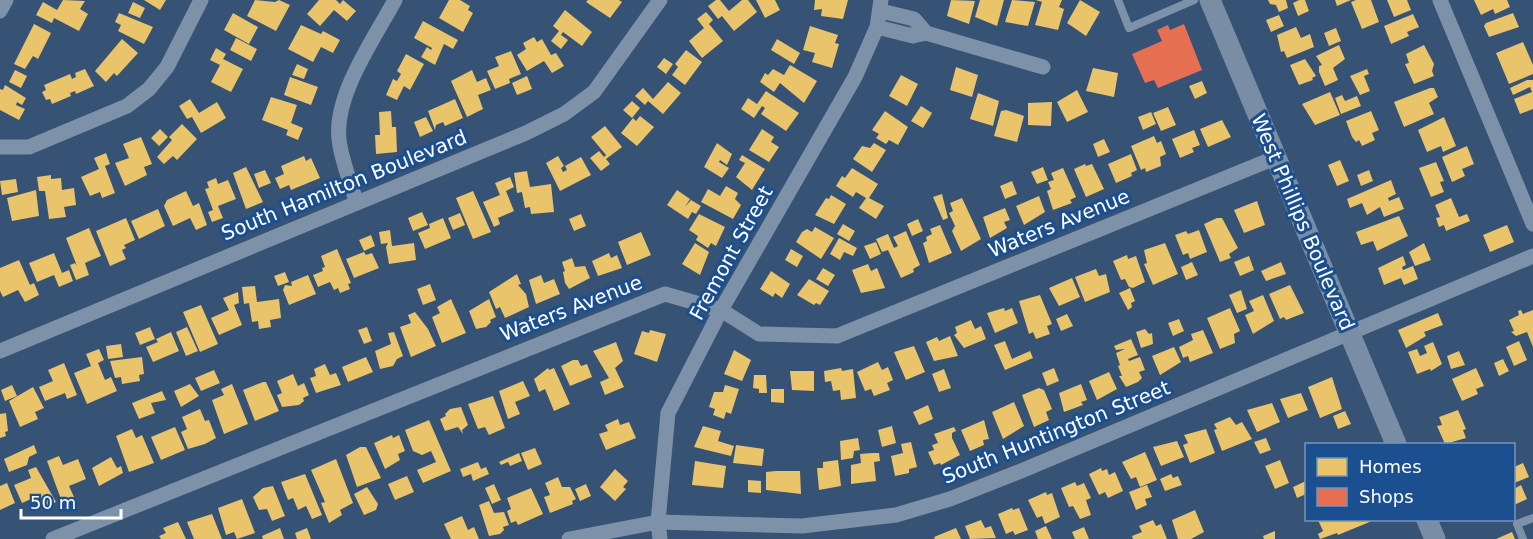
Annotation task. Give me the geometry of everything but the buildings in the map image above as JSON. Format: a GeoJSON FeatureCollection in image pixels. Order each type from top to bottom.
{"type":"FeatureCollection","features":[{"type":"Feature","properties":{"kind":"street"},"geometry":{"type":"LineString","coordinates":[[0,11],[6,0]]}},
{"type":"Feature","properties":{"kind":"street"},"geometry":{"type":"LineString","coordinates":[[0,147],[29,147],[127,106],[149,89],[167,67],[201,0]]}},
{"type":"Feature","properties":{"kind":"street"},"geometry":{"type":"LineString","coordinates":[[356,202],[339,140],[339,113],[349,86],[395,0]]}},
{"type":"Feature","properties":{"kind":"street","name":"South Hamilton Boulevard"},"geometry":{"type":"LineString","coordinates":[[0,351],[526,133],[564,114],[594,92],[660,0]]}},
{"type":"Feature","properties":{"kind":"street","name":"West Phillips Boulevard"},"geometry":{"type":"LineString","coordinates":[[1210,0],[1396,443]]}},
{"type":"Feature","properties":{"kind":"street"},"geometry":{"type":"LineString","coordinates":[[1440,0],[1533,224]]}},
{"type":"Feature","properties":{"kind":"street"},"geometry":{"type":"LineString","coordinates":[[881,5],[914,19],[926,33]]}},
{"type":"Feature","properties":{"kind":"street","name":"Fremont Street"},"geometry":{"type":"LineString","coordinates":[[660,539],[658,522],[668,413],[721,310],[855,77],[877,27],[881,5]]}},
{"type":"Feature","properties":{"kind":"street"},"geometry":{"type":"LineString","coordinates":[[877,27],[913,36],[926,33],[1043,67]]}},
{"type":"Feature","properties":{"kind":"street","name":"Waters Avenue"},"geometry":{"type":"LineString","coordinates":[[53,539],[665,294],[721,310],[759,334],[837,336],[1275,158]]}},
{"type":"Feature","properties":{"kind":"street","name":"South Huntington Street"},"geometry":{"type":"LineString","coordinates":[[569,539],[658,522],[802,526],[896,515],[950,499],[1021,471],[1533,256]]}},
{"type":"Feature","properties":{"kind":"street"},"geometry":{"type":"LineString","coordinates":[[1428,521],[1435,539]]}},
{"type":"Feature","properties":{"kind":"lane"},"geometry":{"type":"LineString","coordinates":[[1118,0],[1129,28],[1194,0]]}},
{"type":"Feature","properties":{"kind":"lane"},"geometry":{"type":"LineString","coordinates":[[1523,539],[1517,524],[1533,518]]}}]}
